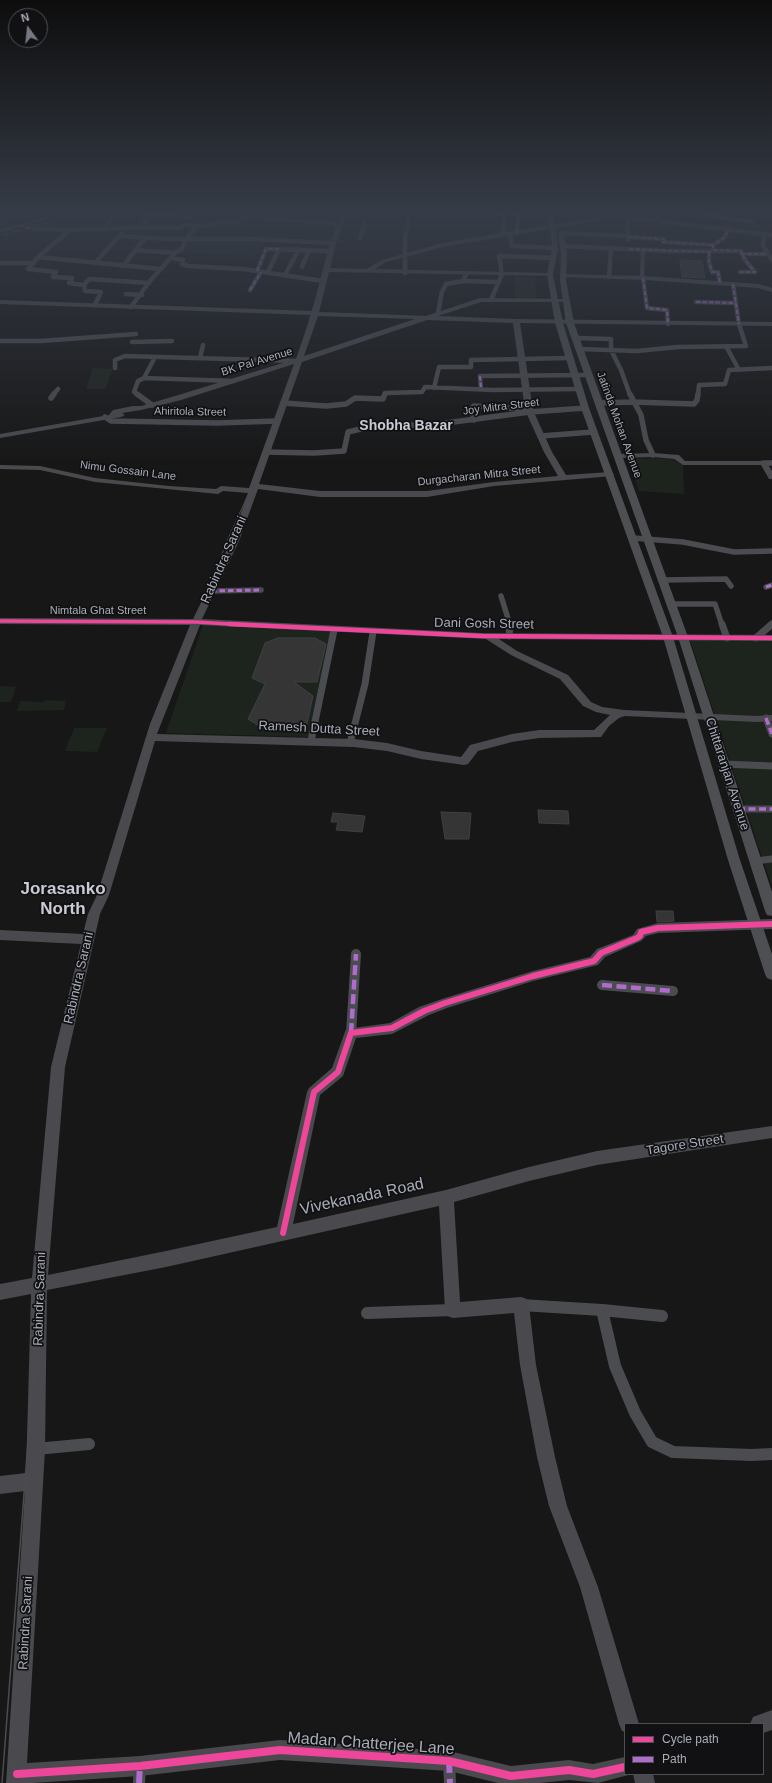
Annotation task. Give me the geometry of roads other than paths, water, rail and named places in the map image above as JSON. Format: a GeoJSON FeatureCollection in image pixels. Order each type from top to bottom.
{"type":"FeatureCollection","features":[{"type":"Feature","properties":{"kind":"main road"},"geometry":{"type":"LineString","coordinates":[[555,300],[559,322],[585,408],[668,637],[734,860],[772,974]]}},
{"type":"Feature","properties":{"kind":"main road","name":"Jatinda Mohan Avenue"},"geometry":{"type":"LineString","coordinates":[[566,300],[570,323],[575,338],[683,637]]}},
{"type":"Feature","properties":{"kind":"main road","name":"Chittaranjan Avenue"},"geometry":{"type":"LineString","coordinates":[[683,637],[723,764],[772,910]]}},
{"type":"Feature","properties":{"kind":"street"},"geometry":{"type":"LineString","coordinates":[[95,305],[97,299]]}},
{"type":"Feature","properties":{"kind":"street"},"geometry":{"type":"LineString","coordinates":[[131,307],[138,299]]}},
{"type":"Feature","properties":{"kind":"street","name":"Rabindra Sarani"},"geometry":{"type":"LineString","coordinates":[[16,1778],[36,1449],[39,1285],[58,1067],[94,914],[103,895],[151,737],[168,689],[196,622],[235,541],[315,314],[319,299]]}},
{"type":"Feature","properties":{"kind":"street"},"geometry":{"type":"LineString","coordinates":[[438,313],[441,299]]}},
{"type":"Feature","properties":{"kind":"street"},"geometry":{"type":"LineString","coordinates":[[646,299],[647,308],[667,310],[668,324]]}},
{"type":"Feature","properties":{"kind":"street"},"geometry":{"type":"LineString","coordinates":[[580,350],[637,350],[678,346],[746,346],[739,324],[735,299]]}},
{"type":"Feature","properties":{"kind":"street","name":"BK Pal Avenue"},"geometry":{"type":"LineString","coordinates":[[0,436],[136,411],[141,408],[298,361],[480,300],[566,300]]}},
{"type":"Feature","properties":{"kind":"street"},"geometry":{"type":"LineString","coordinates":[[0,302],[570,323],[772,324]]}},
{"type":"Feature","properties":{"kind":"street"},"geometry":{"type":"LineString","coordinates":[[696,302],[736,303]]}},
{"type":"Feature","properties":{"kind":"street"},"geometry":{"type":"LineString","coordinates":[[516,321],[530,411],[563,478]]}},
{"type":"Feature","properties":{"kind":"street"},"geometry":{"type":"LineString","coordinates":[[0,341],[41,341],[78,337],[136,334],[129,349],[115,360],[115,368]]}},
{"type":"Feature","properties":{"kind":"street"},"geometry":{"type":"LineString","coordinates":[[575,338],[611,338],[611,350],[621,370],[633,402],[641,415],[646,440],[653,455]]}},
{"type":"Feature","properties":{"kind":"street"},"geometry":{"type":"LineString","coordinates":[[129,349],[172,341]]}},
{"type":"Feature","properties":{"kind":"street"},"geometry":{"type":"LineString","coordinates":[[200,358],[203,345]]}},
{"type":"Feature","properties":{"kind":"street"},"geometry":{"type":"LineString","coordinates":[[726,346],[739,370]]}},
{"type":"Feature","properties":{"kind":"street"},"geometry":{"type":"LineString","coordinates":[[129,349],[155,357],[298,361]]}},
{"type":"Feature","properties":{"kind":"street"},"geometry":{"type":"LineString","coordinates":[[144,378],[155,357]]}},
{"type":"Feature","properties":{"kind":"street"},"geometry":{"type":"LineString","coordinates":[[434,388],[439,367],[471,367],[471,360],[570,358]]}},
{"type":"Feature","properties":{"kind":"street"},"geometry":{"type":"LineString","coordinates":[[598,403],[633,402],[694,404],[697,400],[699,385],[725,384],[729,370],[772,368]]}},
{"type":"Feature","properties":{"kind":"street"},"geometry":{"type":"LineString","coordinates":[[481,389],[480,376],[588,375]]}},
{"type":"Feature","properties":{"kind":"street"},"geometry":{"type":"LineString","coordinates":[[152,405],[134,392],[138,380],[144,378],[234,381]]}},
{"type":"Feature","properties":{"kind":"street"},"geometry":{"type":"LineString","coordinates":[[283,403],[326,406],[346,404],[355,398],[383,399],[385,393],[422,392],[425,387],[526,390],[580,389]]}},
{"type":"Feature","properties":{"kind":"street"},"geometry":{"type":"LineString","coordinates":[[51,398],[58,389]]}},
{"type":"Feature","properties":{"kind":"street"},"geometry":{"type":"LineString","coordinates":[[474,420],[472,408],[474,406],[530,411]]}},
{"type":"Feature","properties":{"kind":"street","name":"Joy Mitra Street"},"geometry":{"type":"LineString","coordinates":[[266,452],[314,453],[344,451],[348,432],[369,427],[438,424],[530,411],[585,408]]}},
{"type":"Feature","properties":{"kind":"street","name":"Ahiritola Street"},"geometry":{"type":"LineString","coordinates":[[109,416],[111,421],[217,423],[277,421]]}},
{"type":"Feature","properties":{"kind":"street"},"geometry":{"type":"LineString","coordinates":[[541,436],[594,432]]}},
{"type":"Feature","properties":{"kind":"street"},"geometry":{"type":"LineString","coordinates":[[618,456],[653,455],[676,457],[683,463],[772,463]]}},
{"type":"Feature","properties":{"kind":"street"},"geometry":{"type":"LineString","coordinates":[[763,463],[772,477]]}},
{"type":"Feature","properties":{"kind":"street","name":"Nimu Gossain Lane"},"geometry":{"type":"LineString","coordinates":[[0,467],[40,468],[95,480],[169,488],[218,492],[221,488],[253,488]]}},
{"type":"Feature","properties":{"kind":"street","name":"Durgacharan Mitra Street"},"geometry":{"type":"LineString","coordinates":[[253,488],[320,494],[427,494],[494,484],[610,474]]}},
{"type":"Feature","properties":{"kind":"street"},"geometry":{"type":"LineString","coordinates":[[633,538],[682,542],[734,552],[772,551]]}},
{"type":"Feature","properties":{"kind":"street"},"geometry":{"type":"LineString","coordinates":[[663,580],[726,579],[731,586]]}},
{"type":"Feature","properties":{"kind":"street"},"geometry":{"type":"LineString","coordinates":[[211,591],[261,590]]}},
{"type":"Feature","properties":{"kind":"street"},"geometry":{"type":"LineString","coordinates":[[501,596],[510,624],[509,636]]}},
{"type":"Feature","properties":{"kind":"street"},"geometry":{"type":"LineString","coordinates":[[672,604],[715,604],[727,638]]}},
{"type":"Feature","properties":{"kind":"street","name":"Nimtala Ghat Street"},"geometry":{"type":"LineString","coordinates":[[0,621],[196,622]]}},
{"type":"Feature","properties":{"kind":"street","name":"Dani Gosh Street"},"geometry":{"type":"LineString","coordinates":[[196,622],[373,632],[488,636],[772,638]]}},
{"type":"Feature","properties":{"kind":"street"},"geometry":{"type":"LineString","coordinates":[[756,638],[772,624]]}},
{"type":"Feature","properties":{"kind":"street"},"geometry":{"type":"LineString","coordinates":[[311,741],[334,630]]}},
{"type":"Feature","properties":{"kind":"street"},"geometry":{"type":"LineString","coordinates":[[350,743],[365,684],[373,632]]}},
{"type":"Feature","properties":{"kind":"street"},"geometry":{"type":"LineString","coordinates":[[488,636],[514,653],[564,677],[587,704],[600,710],[624,713],[769,718],[772,734]]}},
{"type":"Feature","properties":{"kind":"street","name":"Ramesh Dutta Street"},"geometry":{"type":"LineString","coordinates":[[151,737],[350,743],[387,747],[421,755],[464,761],[474,748],[512,738],[539,734],[597,734],[604,724],[615,716],[624,713]]}},
{"type":"Feature","properties":{"kind":"street"},"geometry":{"type":"LineString","coordinates":[[723,764],[772,766]]}},
{"type":"Feature","properties":{"kind":"street"},"geometry":{"type":"LineString","coordinates":[[738,809],[772,809]]}},
{"type":"Feature","properties":{"kind":"street"},"geometry":{"type":"LineString","coordinates":[[755,861],[772,859]]}},
{"type":"Feature","properties":{"kind":"street"},"geometry":{"type":"LineString","coordinates":[[351,1033],[392,1028],[417,1014],[445,1003],[533,976],[594,961],[601,953],[637,938],[640,936],[641,932],[658,928],[772,924]]}},
{"type":"Feature","properties":{"kind":"street"},"geometry":{"type":"LineString","coordinates":[[0,934],[88,939]]}},
{"type":"Feature","properties":{"kind":"street"},"geometry":{"type":"LineString","coordinates":[[283,1233],[314,1092],[338,1072],[351,1033],[356,954]]}},
{"type":"Feature","properties":{"kind":"street"},"geometry":{"type":"LineString","coordinates":[[602,985],[673,991]]}},
{"type":"Feature","properties":{"kind":"street","name":"Tagore Street"},"geometry":{"type":"LineString","coordinates":[[597,1158],[772,1132]]}},
{"type":"Feature","properties":{"kind":"street","name":"Vivekanada Road"},"geometry":{"type":"LineString","coordinates":[[0,1292],[39,1285],[446,1197],[530,1174],[597,1158]]}},
{"type":"Feature","properties":{"kind":"street"},"geometry":{"type":"LineString","coordinates":[[446,1197],[453,1310]]}},
{"type":"Feature","properties":{"kind":"street"},"geometry":{"type":"LineString","coordinates":[[521,1305],[528,1365],[546,1457],[558,1506],[589,1587],[629,1723]]}},
{"type":"Feature","properties":{"kind":"street"},"geometry":{"type":"LineString","coordinates":[[367,1313],[453,1310],[521,1305],[602,1310],[662,1316]]}},
{"type":"Feature","properties":{"kind":"street"},"geometry":{"type":"LineString","coordinates":[[602,1310],[616,1366],[636,1413],[652,1442],[673,1452],[752,1455],[772,1454]]}},
{"type":"Feature","properties":{"kind":"street"},"geometry":{"type":"LineString","coordinates":[[36,1449],[89,1444]]}},
{"type":"Feature","properties":{"kind":"street"},"geometry":{"type":"LineString","coordinates":[[0,1485],[34,1481]]}},
{"type":"Feature","properties":{"kind":"street","name":"Madan Chatterjee Lane"},"geometry":{"type":"LineString","coordinates":[[16,1778],[139,1775],[280,1750],[448,1761],[510,1776],[537,1778],[569,1770],[593,1774],[624,1767]]}},
{"type":"Feature","properties":{"kind":"street"},"geometry":{"type":"LineString","coordinates":[[448,1761],[450,1783]]}},
{"type":"Feature","properties":{"kind":"tram line"},"geometry":{"type":"LineString","coordinates":[[310,318],[316,299]]}},
{"type":"Feature","properties":{"kind":"tram line"},"geometry":{"type":"LineString","coordinates":[[310,318],[329,313],[553,322],[772,323]]}},
{"type":"Feature","properties":{"kind":"tram line"},"geometry":{"type":"LineString","coordinates":[[38,1298],[53,1105],[58,1067],[78,961],[128,810],[147,746],[227,541],[257,475],[296,365],[310,318]]}},
{"type":"Feature","properties":{"kind":"tram line"},"geometry":{"type":"LineString","coordinates":[[2,1783],[39,1297]]}},
{"type":"Feature","properties":{"kind":"tram line"},"geometry":{"type":"LineString","coordinates":[[8,1783],[14,1701]]}},
{"type":"Feature","properties":{"kind":"district","name":"Shobha Bazar"},"geometry":{"type":"Point","coordinates":[406,426]}},
{"type":"Feature","properties":{"kind":"district","name":"Jorasanko North"},"geometry":{"type":"Point","coordinates":[63,899]}}]}
